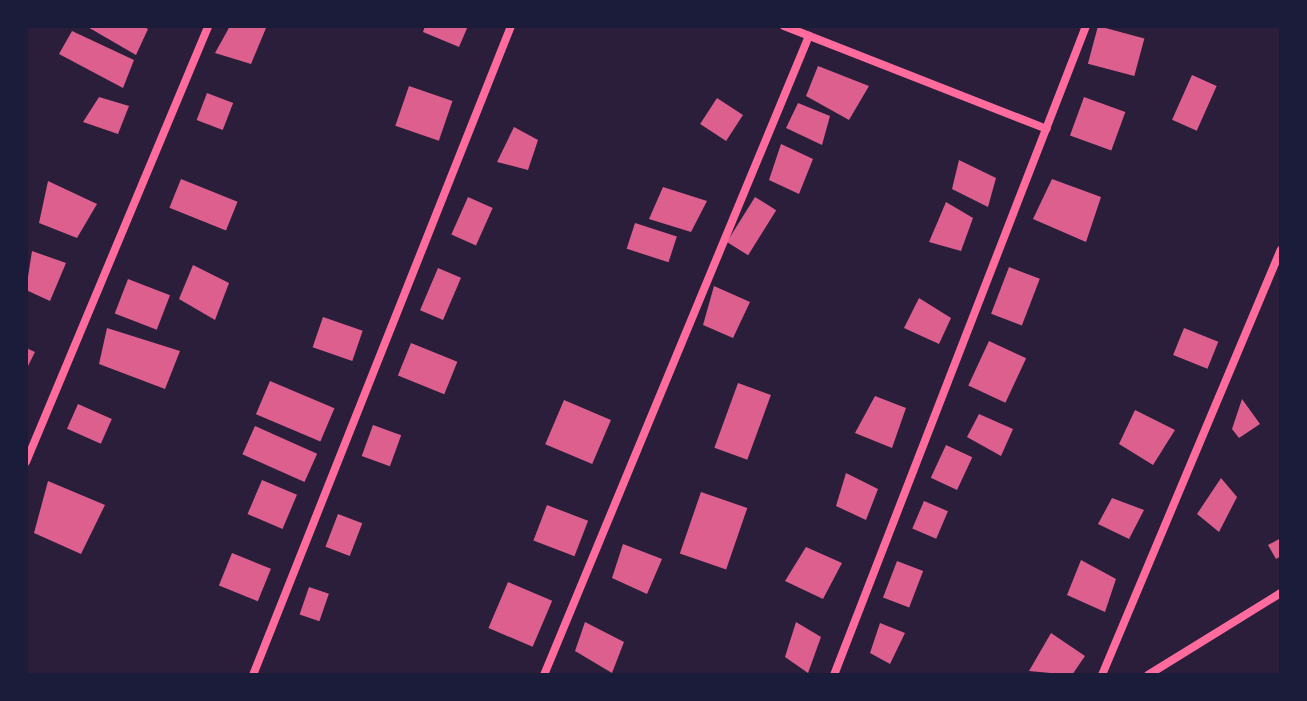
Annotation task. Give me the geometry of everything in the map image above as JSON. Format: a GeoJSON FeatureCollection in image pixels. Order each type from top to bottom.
{"type":"FeatureCollection","features":[{"type":"Feature","properties":{"kind":"street"},"geometry":{"type":"LineString","coordinates":[[26,462],[208,26]]}},
{"type":"Feature","properties":{"kind":"street"},"geometry":{"type":"LineString","coordinates":[[253,675],[511,26]]}},
{"type":"Feature","properties":{"kind":"street"},"geometry":{"type":"LineString","coordinates":[[784,26],[1047,129]]}},
{"type":"Feature","properties":{"kind":"street"},"geometry":{"type":"LineString","coordinates":[[834,675],[1086,26]]}},
{"type":"Feature","properties":{"kind":"street"},"geometry":{"type":"LineString","coordinates":[[544,675],[809,36]]}},
{"type":"Feature","properties":{"kind":"street"},"geometry":{"type":"LineString","coordinates":[[1102,675],[1281,250]]}},
{"type":"Feature","properties":{"kind":"street"},"geometry":{"type":"LineString","coordinates":[[1148,675],[1281,593]]}},
{"type":"Feature","properties":{"kind":"shaded area"},"geometry":{"type":"Polygon","coordinates":[[[26,26],[1281,26],[1281,675],[26,675],[26,26]]]}},
{"type":"Feature","properties":{"kind":"building"},"geometry":{"type":"Polygon","coordinates":[[[86,26],[142,26],[148,29],[136,55],[86,26]]]}},
{"type":"Feature","properties":{"kind":"building"},"geometry":{"type":"Polygon","coordinates":[[[230,26],[266,28],[251,64],[215,53],[230,26]]]}},
{"type":"Feature","properties":{"kind":"building"},"geometry":{"type":"Polygon","coordinates":[[[425,26],[468,26],[459,47],[423,32],[425,26]]]}},
{"type":"Feature","properties":{"kind":"building"},"geometry":{"type":"Polygon","coordinates":[[[1098,26],[1144,38],[1134,76],[1088,64],[1098,26]]]}},
{"type":"Feature","properties":{"kind":"building"},"geometry":{"type":"Polygon","coordinates":[[[72,31],[134,60],[123,88],[59,54],[72,31]]]}},
{"type":"Feature","properties":{"kind":"building"},"geometry":{"type":"Polygon","coordinates":[[[818,66],[869,86],[849,120],[806,96],[818,66]]]}},
{"type":"Feature","properties":{"kind":"building"},"geometry":{"type":"Polygon","coordinates":[[[1192,75],[1217,86],[1197,131],[1172,120],[1192,75]]]}},
{"type":"Feature","properties":{"kind":"building"},"geometry":{"type":"Polygon","coordinates":[[[409,86],[452,101],[439,141],[395,126],[409,86]]]}},
{"type":"Feature","properties":{"kind":"building"},"geometry":{"type":"Polygon","coordinates":[[[207,93],[233,103],[223,130],[197,120],[207,93]]]}},
{"type":"Feature","properties":{"kind":"building"},"geometry":{"type":"Polygon","coordinates":[[[99,97],[129,106],[118,134],[83,122],[99,97]]]}},
{"type":"Feature","properties":{"kind":"building"},"geometry":{"type":"Polygon","coordinates":[[[1084,97],[1125,112],[1111,151],[1070,136],[1084,97]]]}},
{"type":"Feature","properties":{"kind":"building"},"geometry":{"type":"Polygon","coordinates":[[[717,98],[743,115],[726,141],[700,124],[717,98]]]}},
{"type":"Feature","properties":{"kind":"building"},"geometry":{"type":"Polygon","coordinates":[[[798,103],[830,116],[822,145],[786,128],[798,103]]]}},
{"type":"Feature","properties":{"kind":"building"},"geometry":{"type":"Polygon","coordinates":[[[514,127],[538,140],[528,170],[497,162],[514,127]]]}},
{"type":"Feature","properties":{"kind":"building"},"geometry":{"type":"Polygon","coordinates":[[[781,144],[813,159],[799,194],[769,180],[781,144]]]}},
{"type":"Feature","properties":{"kind":"building"},"geometry":{"type":"Polygon","coordinates":[[[959,160],[996,178],[988,207],[952,189],[959,160]]]}},
{"type":"Feature","properties":{"kind":"building"},"geometry":{"type":"Polygon","coordinates":[[[181,179],[238,202],[226,231],[169,208],[181,179]]]}},
{"type":"Feature","properties":{"kind":"building"},"geometry":{"type":"Polygon","coordinates":[[[1052,179],[1101,197],[1086,242],[1033,219],[1052,179]]]}},
{"type":"Feature","properties":{"kind":"building"},"geometry":{"type":"Polygon","coordinates":[[[48,181],[97,204],[77,238],[39,223],[48,181]]]}},
{"type":"Feature","properties":{"kind":"building"},"geometry":{"type":"Polygon","coordinates":[[[663,187],[707,201],[691,232],[649,219],[663,187]]]}},
{"type":"Feature","properties":{"kind":"building"},"geometry":{"type":"Polygon","coordinates":[[[468,197],[493,208],[476,245],[451,234],[468,197]]]}},
{"type":"Feature","properties":{"kind":"building"},"geometry":{"type":"Polygon","coordinates":[[[755,197],[776,210],[748,255],[727,242],[755,197]]]}},
{"type":"Feature","properties":{"kind":"building"},"geometry":{"type":"Polygon","coordinates":[[[946,202],[973,218],[961,251],[929,242],[946,202]]]}},
{"type":"Feature","properties":{"kind":"building"},"geometry":{"type":"Polygon","coordinates":[[[635,223],[677,237],[669,262],[627,249],[635,223]]]}},
{"type":"Feature","properties":{"kind":"building"},"geometry":{"type":"Polygon","coordinates":[[[32,251],[66,263],[50,301],[26,290],[32,251]]]}},
{"type":"Feature","properties":{"kind":"building"},"geometry":{"type":"Polygon","coordinates":[[[193,265],[229,283],[215,320],[179,299],[193,265]]]}},
{"type":"Feature","properties":{"kind":"building"},"geometry":{"type":"Polygon","coordinates":[[[1009,267],[1040,279],[1022,326],[991,314],[1009,267]]]}},
{"type":"Feature","properties":{"kind":"building"},"geometry":{"type":"Polygon","coordinates":[[[438,268],[461,278],[443,320],[420,310],[438,268]]]}},
{"type":"Feature","properties":{"kind":"building"},"geometry":{"type":"Polygon","coordinates":[[[128,279],[170,295],[157,330],[115,314],[128,279]]]}},
{"type":"Feature","properties":{"kind":"building"},"geometry":{"type":"Polygon","coordinates":[[[714,286],[750,302],[733,338],[703,325],[714,286]]]}},
{"type":"Feature","properties":{"kind":"building"},"geometry":{"type":"Polygon","coordinates":[[[919,298],[951,318],[939,344],[904,328],[919,298]]]}},
{"type":"Feature","properties":{"kind":"building"},"geometry":{"type":"Polygon","coordinates":[[[323,317],[363,331],[352,361],[313,347],[323,317]]]}},
{"type":"Feature","properties":{"kind":"building"},"geometry":{"type":"Polygon","coordinates":[[[107,328],[180,351],[165,389],[99,364],[107,328]]]}},
{"type":"Feature","properties":{"kind":"building"},"geometry":{"type":"Polygon","coordinates":[[[1184,328],[1218,342],[1207,369],[1173,355],[1184,328]]]}},
{"type":"Feature","properties":{"kind":"building"},"geometry":{"type":"Polygon","coordinates":[[[989,341],[1026,358],[1005,403],[968,385],[989,341]]]}},
{"type":"Feature","properties":{"kind":"building"},"geometry":{"type":"Polygon","coordinates":[[[411,343],[457,362],[444,394],[398,375],[411,343]]]}},
{"type":"Feature","properties":{"kind":"building"},"geometry":{"type":"Polygon","coordinates":[[[26,348],[35,352],[26,370],[26,348]]]}},
{"type":"Feature","properties":{"kind":"building"},"geometry":{"type":"Polygon","coordinates":[[[270,381],[334,408],[320,441],[256,414],[270,381]]]}},
{"type":"Feature","properties":{"kind":"building"},"geometry":{"type":"Polygon","coordinates":[[[738,383],[771,395],[747,460],[714,448],[738,383]]]}},
{"type":"Feature","properties":{"kind":"building"},"geometry":{"type":"Polygon","coordinates":[[[875,396],[906,408],[892,448],[855,433],[875,396]]]}},
{"type":"Feature","properties":{"kind":"building"},"geometry":{"type":"Polygon","coordinates":[[[1242,399],[1260,424],[1239,438],[1232,429],[1242,399]]]}},
{"type":"Feature","properties":{"kind":"building"},"geometry":{"type":"Polygon","coordinates":[[[564,400],[611,420],[592,464],[545,444],[564,400]]]}},
{"type":"Feature","properties":{"kind":"building"},"geometry":{"type":"Polygon","coordinates":[[[78,404],[112,419],[101,444],[67,429],[78,404]]]}},
{"type":"Feature","properties":{"kind":"building"},"geometry":{"type":"Polygon","coordinates":[[[1135,410],[1175,430],[1153,465],[1119,444],[1135,410]]]}},
{"type":"Feature","properties":{"kind":"building"},"geometry":{"type":"Polygon","coordinates":[[[979,414],[1013,429],[1001,456],[967,437],[979,414]]]}},
{"type":"Feature","properties":{"kind":"building"},"geometry":{"type":"Polygon","coordinates":[[[373,425],[401,435],[390,466],[362,456],[373,425]]]}},
{"type":"Feature","properties":{"kind":"building"},"geometry":{"type":"Polygon","coordinates":[[[255,426],[317,454],[305,482],[242,454],[255,426]]]}},
{"type":"Feature","properties":{"kind":"building"},"geometry":{"type":"Polygon","coordinates":[[[946,445],[972,457],[957,490],[931,478],[946,445]]]}},
{"type":"Feature","properties":{"kind":"building"},"geometry":{"type":"Polygon","coordinates":[[[846,473],[878,489],[866,520],[836,506],[846,473]]]}},
{"type":"Feature","properties":{"kind":"building"},"geometry":{"type":"Polygon","coordinates":[[[1221,478],[1237,497],[1219,532],[1197,514],[1221,478]]]}},
{"type":"Feature","properties":{"kind":"building"},"geometry":{"type":"Polygon","coordinates":[[[262,480],[297,495],[283,529],[248,514],[262,480]]]}},
{"type":"Feature","properties":{"kind":"building"},"geometry":{"type":"Polygon","coordinates":[[[48,481],[105,505],[81,554],[34,533],[48,481]]]}},
{"type":"Feature","properties":{"kind":"building"},"geometry":{"type":"Polygon","coordinates":[[[701,492],[747,508],[726,569],[680,553],[701,492]]]}},
{"type":"Feature","properties":{"kind":"building"},"geometry":{"type":"Polygon","coordinates":[[[1112,498],[1144,510],[1129,539],[1098,524],[1112,498]]]}},
{"type":"Feature","properties":{"kind":"building"},"geometry":{"type":"Polygon","coordinates":[[[924,501],[948,511],[936,539],[912,529],[924,501]]]}},
{"type":"Feature","properties":{"kind":"building"},"geometry":{"type":"Polygon","coordinates":[[[547,505],[588,521],[574,556],[533,540],[547,505]]]}},
{"type":"Feature","properties":{"kind":"building"},"geometry":{"type":"Polygon","coordinates":[[[338,514],[362,523],[350,556],[325,547],[338,514]]]}},
{"type":"Feature","properties":{"kind":"building"},"geometry":{"type":"Polygon","coordinates":[[[1281,538],[1281,556],[1276,559],[1268,545],[1281,538]]]}},
{"type":"Feature","properties":{"kind":"building"},"geometry":{"type":"Polygon","coordinates":[[[623,544],[662,559],[647,594],[612,578],[623,544]]]}},
{"type":"Feature","properties":{"kind":"building"},"geometry":{"type":"Polygon","coordinates":[[[806,547],[842,563],[823,599],[785,581],[806,547]]]}},
{"type":"Feature","properties":{"kind":"building"},"geometry":{"type":"Polygon","coordinates":[[[232,553],[271,569],[258,601],[219,585],[232,553]]]}},
{"type":"Feature","properties":{"kind":"building"},"geometry":{"type":"Polygon","coordinates":[[[1081,560],[1116,579],[1105,612],[1067,595],[1081,560]]]}},
{"type":"Feature","properties":{"kind":"building"},"geometry":{"type":"Polygon","coordinates":[[[897,561],[923,571],[909,607],[883,597],[897,561]]]}},
{"type":"Feature","properties":{"kind":"building"},"geometry":{"type":"Polygon","coordinates":[[[508,582],[552,601],[533,647],[488,628],[508,582]]]}},
{"type":"Feature","properties":{"kind":"building"},"geometry":{"type":"Polygon","coordinates":[[[309,587],[329,594],[319,621],[300,614],[309,587]]]}},
{"type":"Feature","properties":{"kind":"building"},"geometry":{"type":"Polygon","coordinates":[[[585,622],[624,642],[612,673],[575,651],[585,622]]]}},
{"type":"Feature","properties":{"kind":"building"},"geometry":{"type":"Polygon","coordinates":[[[796,622],[821,637],[808,673],[785,657],[796,622]]]}},
{"type":"Feature","properties":{"kind":"building"},"geometry":{"type":"Polygon","coordinates":[[[880,623],[905,633],[890,664],[870,653],[880,623]]]}},
{"type":"Feature","properties":{"kind":"building"},"geometry":{"type":"Polygon","coordinates":[[[1051,633],[1085,656],[1072,675],[1029,671],[1051,633]]]}}]}
